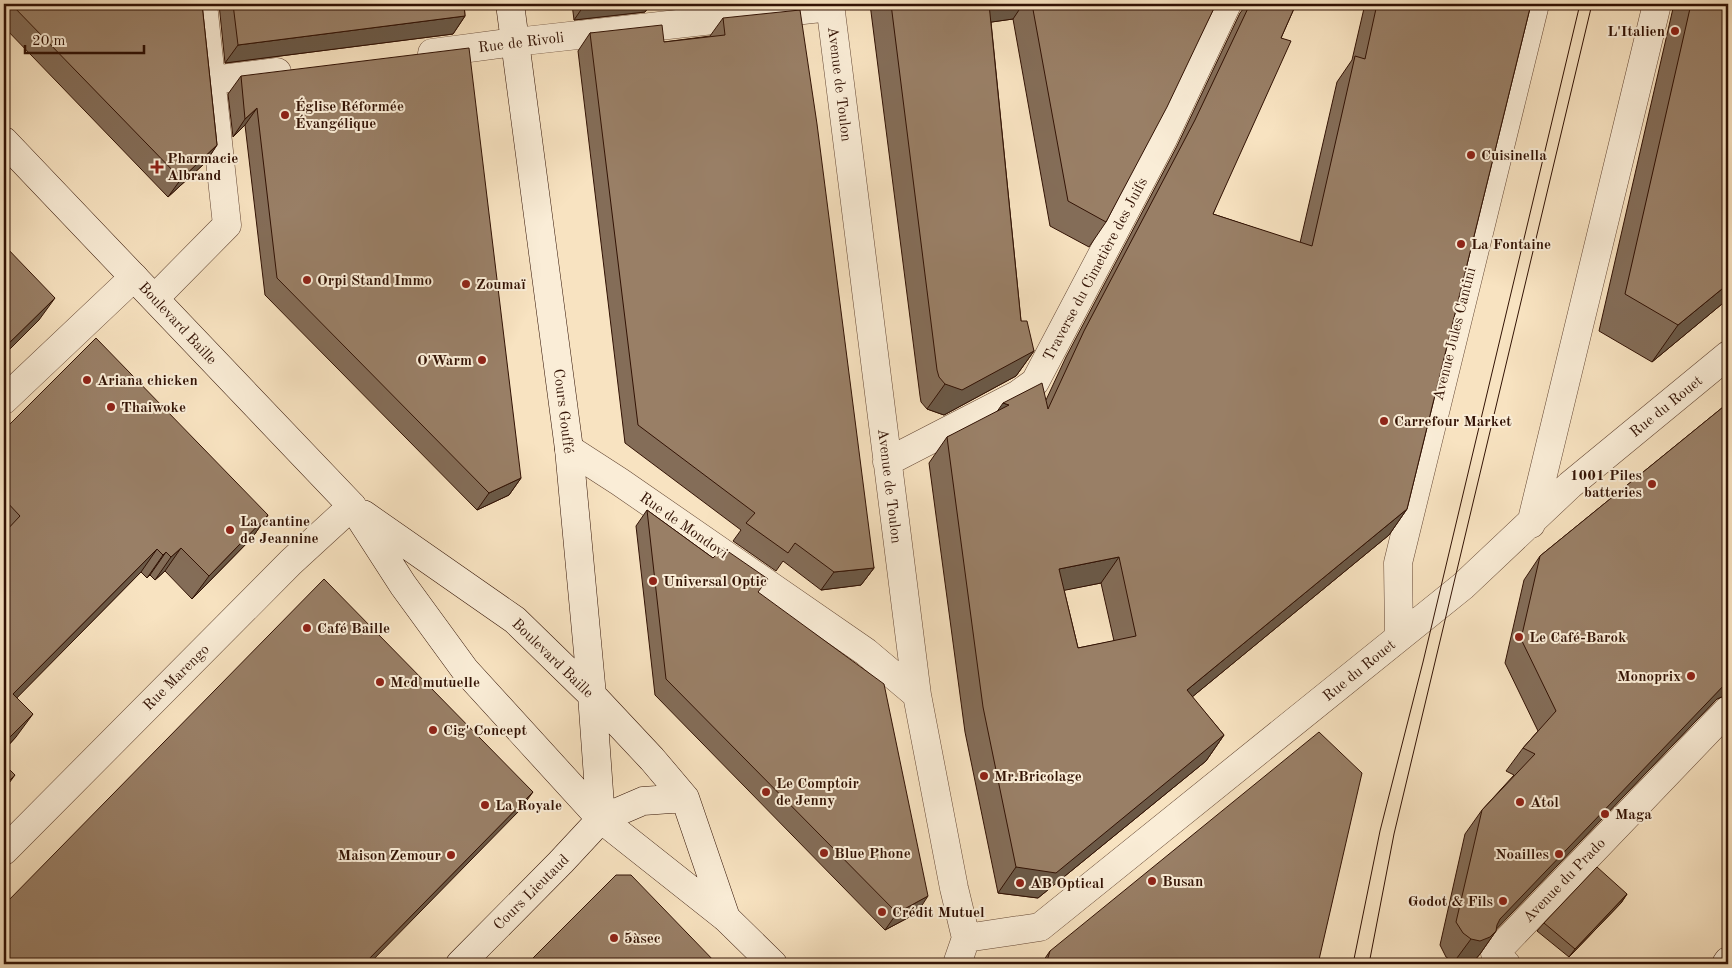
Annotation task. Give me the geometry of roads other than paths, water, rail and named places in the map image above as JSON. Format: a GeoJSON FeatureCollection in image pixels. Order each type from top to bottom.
{"type":"FeatureCollection","features":[{"type":"Feature","properties":{"kind":"street"},"geometry":{"type":"LineString","coordinates":[[155,298],[226,225],[203,4]]}},
{"type":"Feature","properties":{"kind":"street","name":"Cours Gouffé"},"geometry":{"type":"LineString","coordinates":[[510,4],[569,449],[592,695],[601,820]]}},
{"type":"Feature","properties":{"kind":"street","name":"Traverse du Cimetière des Juifs"},"geometry":{"type":"LineString","coordinates":[[887,462],[1017,395],[1035,382],[1163,139],[1226,4]]}},
{"type":"Feature","properties":{"kind":"street","name":"Avenue Jules Cantini"},"geometry":{"type":"LineString","coordinates":[[1399,637],[1398,563],[1535,4]]}},
{"type":"Feature","properties":{"kind":"street"},"geometry":{"type":"LineString","coordinates":[[1531,524],[1657,4]]}},
{"type":"Feature","properties":{"kind":"street","name":"Rue de Rivoli"},"geometry":{"type":"LineString","coordinates":[[406,56],[830,6]]}},
{"type":"Feature","properties":{"kind":"street","name":"Avenue de Toulon"},"geometry":{"type":"LineString","coordinates":[[830,6],[917,695],[954,888],[966,938]]}},
{"type":"Feature","properties":{"kind":"street"},"geometry":{"type":"LineString","coordinates":[[212,80],[298,70]]}},
{"type":"Feature","properties":{"kind":"street","name":"Boulevard Baille"},"geometry":{"type":"LineString","coordinates":[[4,141],[352,506],[403,585],[465,670],[601,820],[726,918],[772,964]]}},
{"type":"Feature","properties":{"kind":"street"},"geometry":{"type":"LineString","coordinates":[[4,400],[134,277]]}},
{"type":"Feature","properties":{"kind":"street","name":"Rue du Rouet"},"geometry":{"type":"LineString","coordinates":[[966,938],[1040,927],[1463,586],[1531,524],[1570,485],[1728,355]]}},
{"type":"Feature","properties":{"kind":"street","name":"Rue de Mondovi"},"geometry":{"type":"LineString","coordinates":[[569,449],[620,482],[866,652],[917,695]]}},
{"type":"Feature","properties":{"kind":"street","name":"Boulevard Baille"},"geometry":{"type":"LineString","coordinates":[[352,506],[515,620],[592,695],[652,759],[685,798],[726,918]]}},
{"type":"Feature","properties":{"kind":"street","name":"Rue Marengo"},"geometry":{"type":"LineString","coordinates":[[4,851],[291,562],[352,506]]}},
{"type":"Feature","properties":{"kind":"street","name":"Avenue du Prado"},"geometry":{"type":"LineString","coordinates":[[1506,964],[1495,952],[1728,710]]}},
{"type":"Feature","properties":{"kind":"street"},"geometry":{"type":"LineString","coordinates":[[601,820],[643,801],[685,798]]}},
{"type":"Feature","properties":{"kind":"street","name":"Cours Lieutaud"},"geometry":{"type":"LineString","coordinates":[[460,964],[601,820]]}},
{"type":"Feature","properties":{"kind":"street"},"geometry":{"type":"LineString","coordinates":[[957,964],[966,938]]}},
{"type":"Feature","properties":{"kind":"tram line"},"geometry":{"type":"LineString","coordinates":[[1353,964],[1380,831],[1423,662],[1580,4]]}},
{"type":"Feature","properties":{"kind":"tram line"},"geometry":{"type":"LineString","coordinates":[[1369,964],[1394,834],[1592,4]]}},
{"type":"Feature","properties":{"kind":"place","name":"L'Italien"},"geometry":{"type":"Point","coordinates":[1675,31]}},
{"type":"Feature","properties":{"kind":"place","name":"Église Réformée Évangélique"},"geometry":{"type":"Point","coordinates":[285,115]}},
{"type":"Feature","properties":{"kind":"place","name":"Cuisinella"},"geometry":{"type":"Point","coordinates":[1471,155]}},
{"type":"Feature","properties":{"kind":"place","name":"Pharmacie Albrand"},"geometry":{"type":"Point","coordinates":[157,167]}},
{"type":"Feature","properties":{"kind":"place","name":"La Fontaine"},"geometry":{"type":"Point","coordinates":[1461,244]}},
{"type":"Feature","properties":{"kind":"place","name":"Orpi Stand Immo"},"geometry":{"type":"Point","coordinates":[307,280]}},
{"type":"Feature","properties":{"kind":"place","name":"Zoumaï"},"geometry":{"type":"Point","coordinates":[466,284]}},
{"type":"Feature","properties":{"kind":"place","name":"O'Warm"},"geometry":{"type":"Point","coordinates":[482,360]}},
{"type":"Feature","properties":{"kind":"place","name":"Ariana chicken"},"geometry":{"type":"Point","coordinates":[87,380]}},
{"type":"Feature","properties":{"kind":"place","name":"Thaiwoke"},"geometry":{"type":"Point","coordinates":[111,407]}},
{"type":"Feature","properties":{"kind":"place","name":"Carrefour Market"},"geometry":{"type":"Point","coordinates":[1384,421]}},
{"type":"Feature","properties":{"kind":"place","name":"1001 Piles batteries"},"geometry":{"type":"Point","coordinates":[1652,484]}},
{"type":"Feature","properties":{"kind":"place","name":"La cantine de Jeannine"},"geometry":{"type":"Point","coordinates":[230,530]}},
{"type":"Feature","properties":{"kind":"place","name":"Universal Optic"},"geometry":{"type":"Point","coordinates":[653,581]}},
{"type":"Feature","properties":{"kind":"place","name":"Café Baille"},"geometry":{"type":"Point","coordinates":[307,628]}},
{"type":"Feature","properties":{"kind":"place","name":"Le Café-Barok"},"geometry":{"type":"Point","coordinates":[1519,637]}},
{"type":"Feature","properties":{"kind":"place","name":"Monoprix"},"geometry":{"type":"Point","coordinates":[1691,676]}},
{"type":"Feature","properties":{"kind":"place","name":"Mcd mutuelle"},"geometry":{"type":"Point","coordinates":[380,682]}},
{"type":"Feature","properties":{"kind":"place","name":"Cig' Concept"},"geometry":{"type":"Point","coordinates":[433,730]}},
{"type":"Feature","properties":{"kind":"place","name":"Mr.Bricolage"},"geometry":{"type":"Point","coordinates":[984,776]}},
{"type":"Feature","properties":{"kind":"place","name":"Le Comptoir de Jenny"},"geometry":{"type":"Point","coordinates":[766,792]}},
{"type":"Feature","properties":{"kind":"place","name":"Atol"},"geometry":{"type":"Point","coordinates":[1520,802]}},
{"type":"Feature","properties":{"kind":"place","name":"La Royale"},"geometry":{"type":"Point","coordinates":[485,805]}},
{"type":"Feature","properties":{"kind":"place","name":"Maga"},"geometry":{"type":"Point","coordinates":[1605,814]}},
{"type":"Feature","properties":{"kind":"place","name":"Blue Phone"},"geometry":{"type":"Point","coordinates":[824,853]}},
{"type":"Feature","properties":{"kind":"place","name":"Noailles"},"geometry":{"type":"Point","coordinates":[1559,854]}},
{"type":"Feature","properties":{"kind":"place","name":"Maison Zemour"},"geometry":{"type":"Point","coordinates":[451,855]}},
{"type":"Feature","properties":{"kind":"place","name":"Busan"},"geometry":{"type":"Point","coordinates":[1152,881]}},
{"type":"Feature","properties":{"kind":"place","name":"AB Optical"},"geometry":{"type":"Point","coordinates":[1020,883]}},
{"type":"Feature","properties":{"kind":"place","name":"Godot & Fils"},"geometry":{"type":"Point","coordinates":[1503,901]}},
{"type":"Feature","properties":{"kind":"place","name":"Crédit Mutuel"},"geometry":{"type":"Point","coordinates":[882,912]}},
{"type":"Feature","properties":{"kind":"place","name":"5àsec"},"geometry":{"type":"Point","coordinates":[614,938]}}]}
